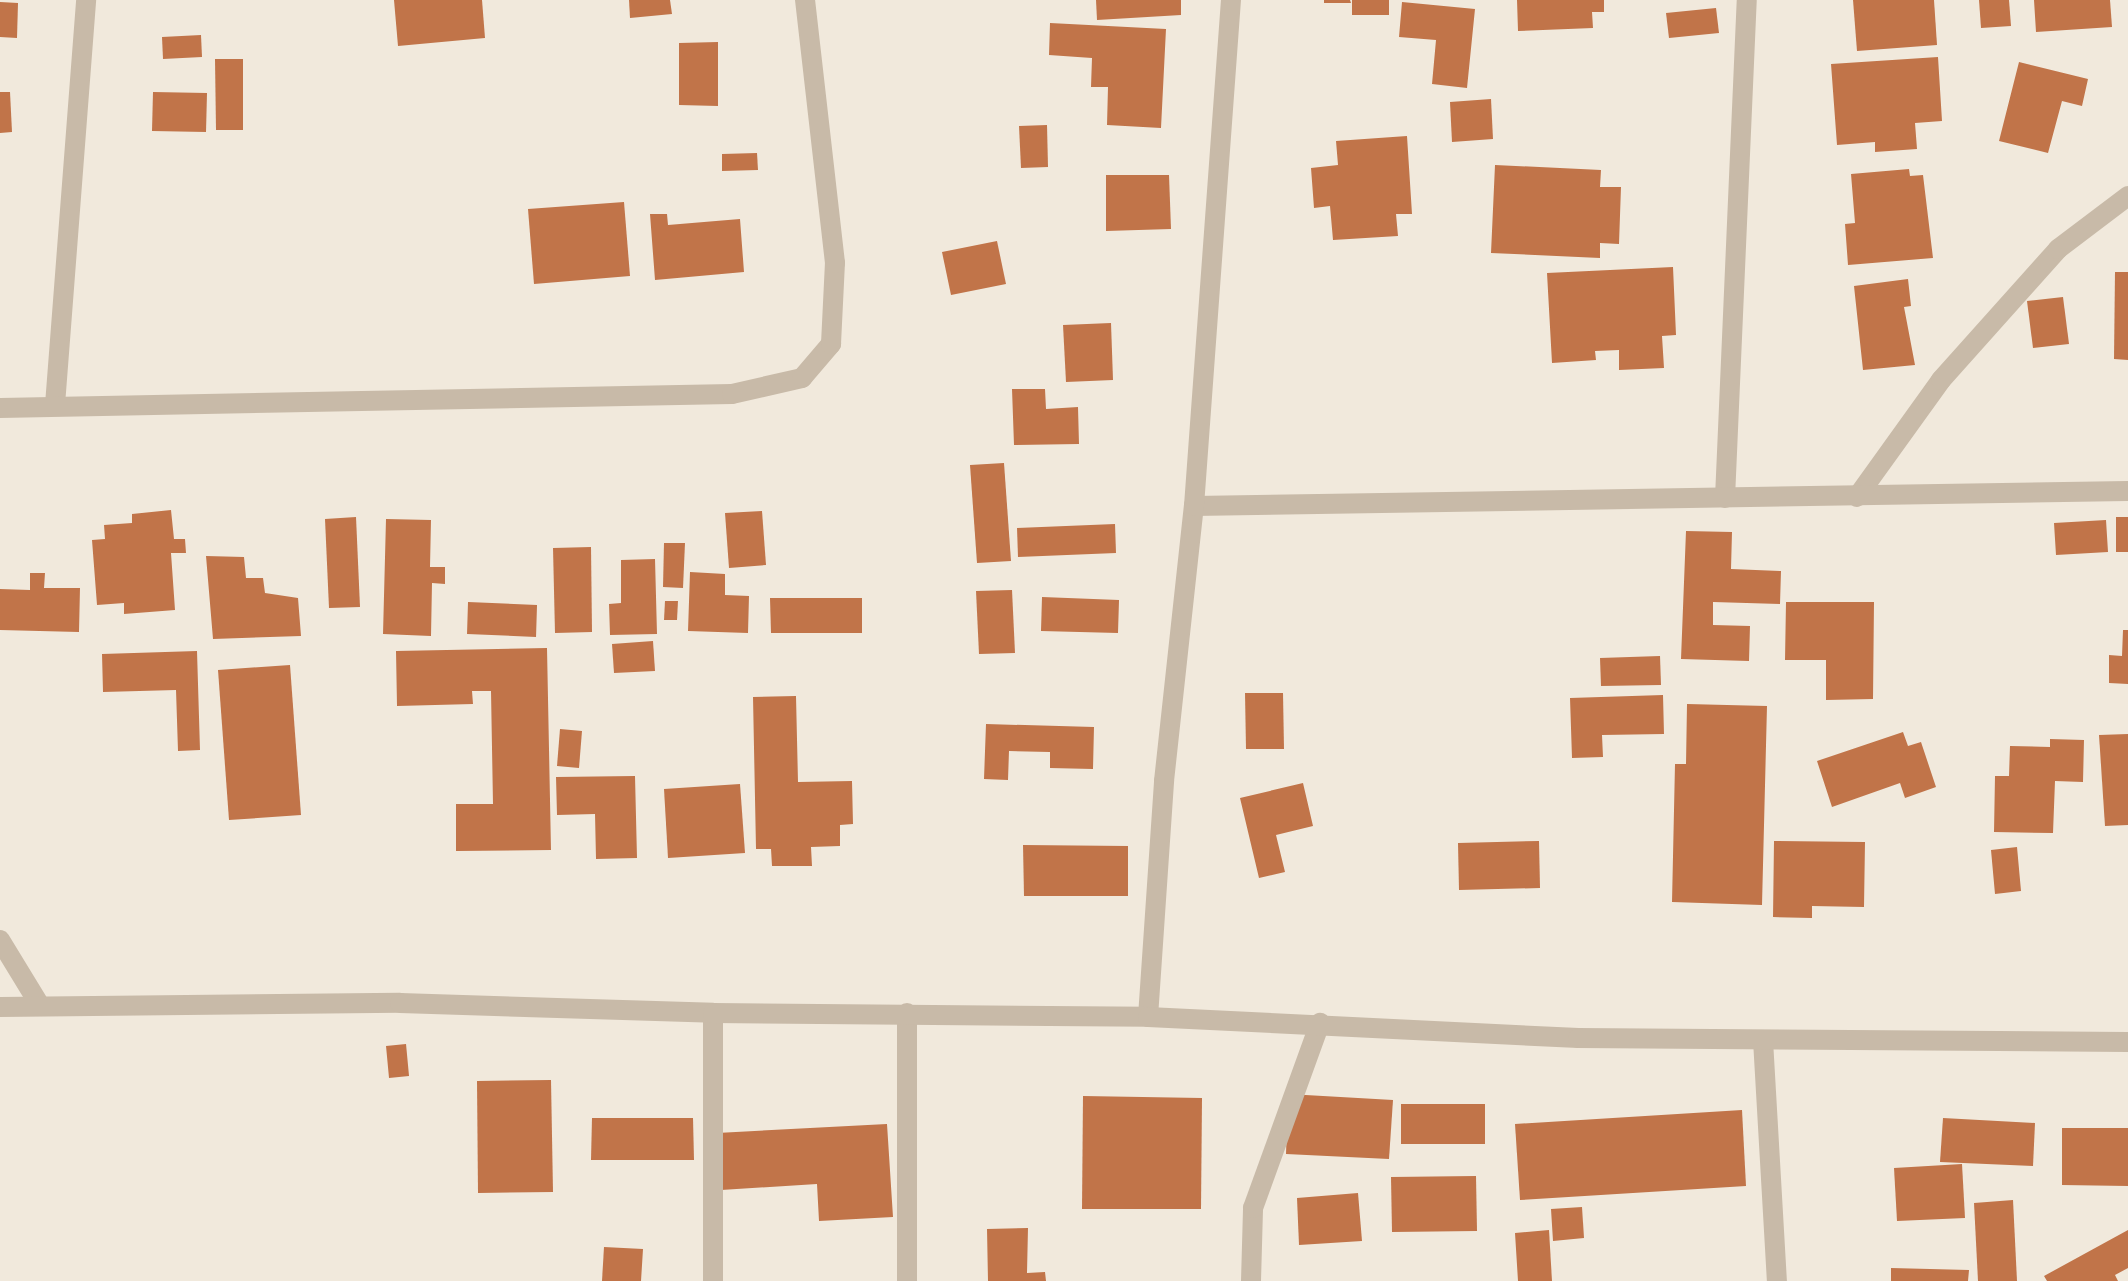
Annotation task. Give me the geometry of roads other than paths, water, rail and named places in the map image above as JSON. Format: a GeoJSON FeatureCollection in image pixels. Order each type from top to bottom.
{"type":"FeatureCollection","features":[{"type":"Feature","properties":{"kind":"street"},"geometry":{"type":"LineString","coordinates":[[55,405],[86,0]]}},
{"type":"Feature","properties":{"kind":"street"},"geometry":{"type":"LineString","coordinates":[[0,408],[732,394],[802,378],[831,344],[835,263],[805,0]]}},
{"type":"Feature","properties":{"kind":"street"},"geometry":{"type":"LineString","coordinates":[[1148,1017],[1164,781],[1194,506],[1231,0]]}},
{"type":"Feature","properties":{"kind":"street"},"geometry":{"type":"LineString","coordinates":[[1725,498],[1747,0]]}},
{"type":"Feature","properties":{"kind":"street"},"geometry":{"type":"LineString","coordinates":[[1857,497],[1941,380],[2058,249],[2128,196]]}},
{"type":"Feature","properties":{"kind":"street"},"geometry":{"type":"LineString","coordinates":[[1194,506],[2128,491]]}},
{"type":"Feature","properties":{"kind":"street"},"geometry":{"type":"LineString","coordinates":[[0,940],[39,1004]]}},
{"type":"Feature","properties":{"kind":"street"},"geometry":{"type":"LineString","coordinates":[[0,1007],[39,1004],[400,1003],[713,1013],[1148,1017],[1578,1038],[2128,1042]]}},
{"type":"Feature","properties":{"kind":"street"},"geometry":{"type":"LineString","coordinates":[[713,1013],[713,1281]]}},
{"type":"Feature","properties":{"kind":"street"},"geometry":{"type":"LineString","coordinates":[[907,1013],[907,1281]]}},
{"type":"Feature","properties":{"kind":"street"},"geometry":{"type":"LineString","coordinates":[[1251,1281],[1253,1208],[1320,1023]]}},
{"type":"Feature","properties":{"kind":"street"},"geometry":{"type":"LineString","coordinates":[[1763,1040],[1777,1281]]}}]}
